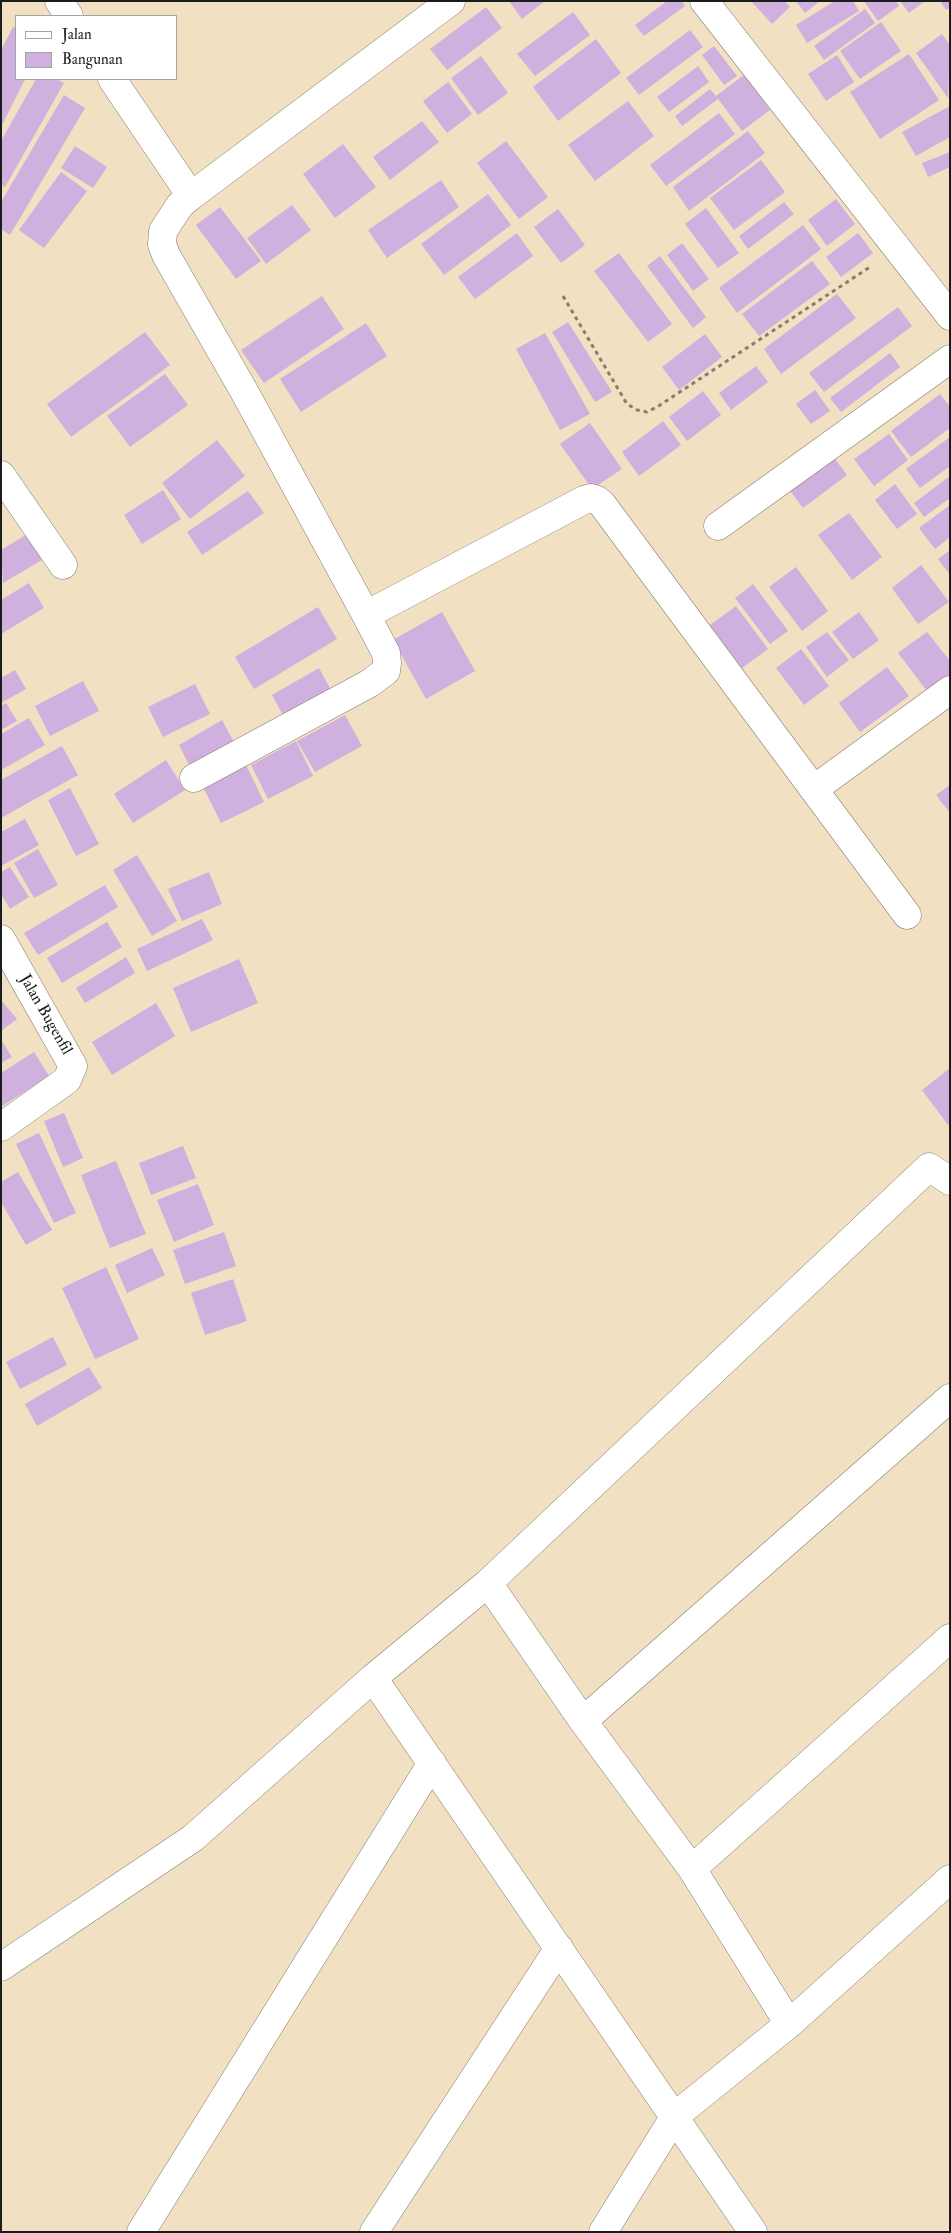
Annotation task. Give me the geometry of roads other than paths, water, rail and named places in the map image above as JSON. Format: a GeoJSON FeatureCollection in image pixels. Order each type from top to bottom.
{"type":"FeatureCollection","features":[{"type":"Feature","properties":{"kind":"street"},"geometry":{"type":"LineString","coordinates":[[59,1],[68,15]]}},
{"type":"Feature","properties":{"kind":"street"},"geometry":{"type":"LineString","coordinates":[[194,778],[382,676],[386,671],[386,653],[244,391],[166,255],[162,244],[163,231],[180,205],[191,196],[451,1]]}},
{"type":"Feature","properties":{"kind":"street"},"geometry":{"type":"LineString","coordinates":[[704,1],[950,316]]}},
{"type":"Feature","properties":{"kind":"street"},"geometry":{"type":"LineString","coordinates":[[113,80],[191,196]]}},
{"type":"Feature","properties":{"kind":"street"},"geometry":{"type":"LineString","coordinates":[[718,526],[950,359]]}},
{"type":"Feature","properties":{"kind":"street"},"geometry":{"type":"LineString","coordinates":[[1,475],[63,565]]}},
{"type":"Feature","properties":{"kind":"street"},"geometry":{"type":"LineString","coordinates":[[366,615],[584,500],[591,498],[597,500],[602,504],[907,916]]}},
{"type":"Feature","properties":{"kind":"street"},"geometry":{"type":"LineString","coordinates":[[814,789],[950,690]]}},
{"type":"Feature","properties":{"kind":"street","name":"Jalan Bugenfil"},"geometry":{"type":"LineString","coordinates":[[1,939],[73,1066],[67,1080],[1,1127]]}},
{"type":"Feature","properties":{"kind":"street"},"geometry":{"type":"LineString","coordinates":[[1,1967],[193,1838],[373,1678],[488,1583],[928,1167],[950,1181]]}},
{"type":"Feature","properties":{"kind":"street"},"geometry":{"type":"LineString","coordinates":[[583,1721],[950,1398]]}},
{"type":"Feature","properties":{"kind":"street"},"geometry":{"type":"LineString","coordinates":[[488,1583],[583,1721],[692,1869],[789,2024]]}},
{"type":"Feature","properties":{"kind":"street"},"geometry":{"type":"LineString","coordinates":[[692,1869],[950,1638]]}},
{"type":"Feature","properties":{"kind":"street"},"geometry":{"type":"LineString","coordinates":[[373,1678],[754,2232]]}},
{"type":"Feature","properties":{"kind":"street"},"geometry":{"type":"LineString","coordinates":[[141,2232],[432,1763]]}},
{"type":"Feature","properties":{"kind":"street"},"geometry":{"type":"LineString","coordinates":[[603,2232],[675,2116],[789,2024],[950,1879]]}},
{"type":"Feature","properties":{"kind":"street"},"geometry":{"type":"LineString","coordinates":[[374,2232],[559,1948]]}}]}
